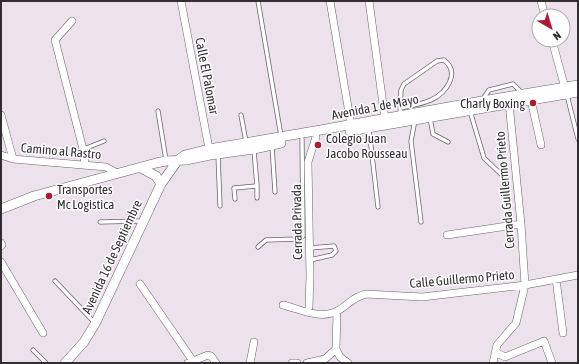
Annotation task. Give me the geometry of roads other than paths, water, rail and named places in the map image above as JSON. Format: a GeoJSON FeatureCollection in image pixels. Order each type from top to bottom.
{"type":"FeatureCollection","features":[{"type":"Feature","properties":{"kind":"main road","name":"Avenida 1 de Mayo"},"geometry":{"type":"LineString","coordinates":[[1,210],[34,196],[156,163],[178,160],[185,155],[254,149],[272,144],[530,100],[578,85]]}},
{"type":"Feature","properties":{"kind":"main road","name":"Avenida 1 de Mayo"},"geometry":{"type":"LineString","coordinates":[[213,153],[246,142],[351,125],[385,118],[400,112],[523,94],[566,90],[578,92]]}},
{"type":"Feature","properties":{"kind":"main road","name":"Avenida 16 de Septiembre"},"geometry":{"type":"LineString","coordinates":[[68,362],[84,342],[95,324],[161,184],[178,160]]}},
{"type":"Feature","properties":{"kind":"main road"},"geometry":{"type":"LineString","coordinates":[[156,163],[164,169],[166,175]]}},
{"type":"Feature","properties":{"kind":"main road"},"geometry":{"type":"LineString","coordinates":[[141,168],[156,176],[161,184]]}},
{"type":"Feature","properties":{"kind":"street","name":"Calle El Palomar"},"geometry":{"type":"LineString","coordinates":[[180,1],[213,153]]}},
{"type":"Feature","properties":{"kind":"street"},"geometry":{"type":"LineString","coordinates":[[330,1],[351,125]]}},
{"type":"Feature","properties":{"kind":"street"},"geometry":{"type":"LineString","coordinates":[[369,1],[385,118]]}},
{"type":"Feature","properties":{"kind":"street"},"geometry":{"type":"LineString","coordinates":[[72,22],[54,40],[83,149],[85,165]]}},
{"type":"Feature","properties":{"kind":"street"},"geometry":{"type":"LineString","coordinates":[[554,48],[566,90]]}},
{"type":"Feature","properties":{"kind":"street"},"geometry":{"type":"LineString","coordinates":[[530,100],[541,145]]}},
{"type":"Feature","properties":{"kind":"street","name":"Cerrada Guillermo Prieto"},"geometry":{"type":"LineString","coordinates":[[493,363],[497,345],[516,323],[525,285],[521,224],[509,103]]}},
{"type":"Feature","properties":{"kind":"street"},"geometry":{"type":"LineString","coordinates":[[1,115],[13,159]]}},
{"type":"Feature","properties":{"kind":"street","name":"Cerrada Privada"},"geometry":{"type":"LineString","coordinates":[[309,307],[310,248],[308,162],[316,137]]}},
{"type":"Feature","properties":{"kind":"street","name":"Camino al Rastro"},"geometry":{"type":"LineString","coordinates":[[1,155],[13,159],[106,167],[117,173]]}},
{"type":"Feature","properties":{"kind":"street"},"geometry":{"type":"LineString","coordinates":[[447,235],[521,224]]}},
{"type":"Feature","properties":{"kind":"street"},"geometry":{"type":"LineString","coordinates":[[1,262],[43,333]]}},
{"type":"Feature","properties":{"kind":"street","name":"Calle Guillermo Prieto"},"geometry":{"type":"LineString","coordinates":[[283,305],[296,308],[307,313],[325,314],[337,311],[358,296],[366,294],[422,297],[525,285],[578,275]]}},
{"type":"Feature","properties":{"kind":"street"},"geometry":{"type":"LineString","coordinates":[[556,279],[563,333]]}},
{"type":"Feature","properties":{"kind":"street"},"geometry":{"type":"LineString","coordinates":[[140,284],[190,362],[208,355],[216,363]]}},
{"type":"Feature","properties":{"kind":"street"},"geometry":{"type":"LineString","coordinates":[[337,311],[336,349],[340,357],[348,363]]}},
{"type":"Feature","properties":{"kind":"street"},"geometry":{"type":"LineString","coordinates":[[496,352],[506,357],[544,341],[552,363]]}},
{"type":"Feature","properties":{"kind":"street"},"geometry":{"type":"LineString","coordinates":[[250,363],[254,342]]}},
{"type":"Feature","properties":{"kind":"street"},"geometry":{"type":"LineString","coordinates":[[307,363],[325,359],[336,349]]}},
{"type":"Feature","properties":{"kind":"street"},"geometry":{"type":"LineString","coordinates":[[292,363],[297,363]]}},
{"type":"Feature","properties":{"kind":"lane"},"geometry":{"type":"LineString","coordinates":[[258,1],[282,137]]}},
{"type":"Feature","properties":{"kind":"lane"},"geometry":{"type":"LineString","coordinates":[[444,60],[449,64],[452,73],[449,85],[432,99],[400,112],[401,90],[404,84],[437,61],[444,60]]}},
{"type":"Feature","properties":{"kind":"lane"},"geometry":{"type":"LineString","coordinates":[[566,90],[578,139]]}},
{"type":"Feature","properties":{"kind":"lane"},"geometry":{"type":"LineString","coordinates":[[469,110],[484,158],[504,178]]}},
{"type":"Feature","properties":{"kind":"lane"},"geometry":{"type":"LineString","coordinates":[[158,111],[166,161]]}},
{"type":"Feature","properties":{"kind":"lane"},"geometry":{"type":"LineString","coordinates":[[241,115],[246,142]]}},
{"type":"Feature","properties":{"kind":"lane"},"geometry":{"type":"LineString","coordinates":[[430,117],[433,134],[448,142]]}},
{"type":"Feature","properties":{"kind":"lane"},"geometry":{"type":"LineString","coordinates":[[416,119],[411,141],[420,222]]}},
{"type":"Feature","properties":{"kind":"lane"},"geometry":{"type":"LineString","coordinates":[[369,128],[378,207]]}},
{"type":"Feature","properties":{"kind":"lane"},"geometry":{"type":"LineString","coordinates":[[258,247],[266,240],[298,239],[303,236],[302,139]]}},
{"type":"Feature","properties":{"kind":"lane"},"geometry":{"type":"LineString","coordinates":[[83,149],[104,142]]}},
{"type":"Feature","properties":{"kind":"lane"},"geometry":{"type":"LineString","coordinates":[[272,144],[275,192]]}},
{"type":"Feature","properties":{"kind":"lane"},"geometry":{"type":"LineString","coordinates":[[254,149],[257,198]]}},
{"type":"Feature","properties":{"kind":"lane"},"geometry":{"type":"LineString","coordinates":[[213,153],[220,206]]}},
{"type":"Feature","properties":{"kind":"lane"},"geometry":{"type":"LineString","coordinates":[[235,199],[234,188],[257,186]]}},
{"type":"Feature","properties":{"kind":"lane"},"geometry":{"type":"LineString","coordinates":[[100,222],[144,221]]}},
{"type":"Feature","properties":{"kind":"lane"},"geometry":{"type":"LineString","coordinates":[[310,248],[334,246],[336,251],[332,255],[310,260]]}},
{"type":"Feature","properties":{"kind":"lane"},"geometry":{"type":"LineString","coordinates":[[55,281],[95,324]]}},
{"type":"Feature","properties":{"kind":"lane"},"geometry":{"type":"LineString","coordinates":[[33,350],[46,363]]}},
{"type":"Feature","properties":{"kind":"place","name":"Charly Boxing"},"geometry":{"type":"Point","coordinates":[533,103]}},
{"type":"Feature","properties":{"kind":"place","name":"Colegio Juan Jacobo Rousseau"},"geometry":{"type":"Point","coordinates":[318,145]}},
{"type":"Feature","properties":{"kind":"place","name":"Transportes Mc Logistica"},"geometry":{"type":"Point","coordinates":[49,196]}}]}
